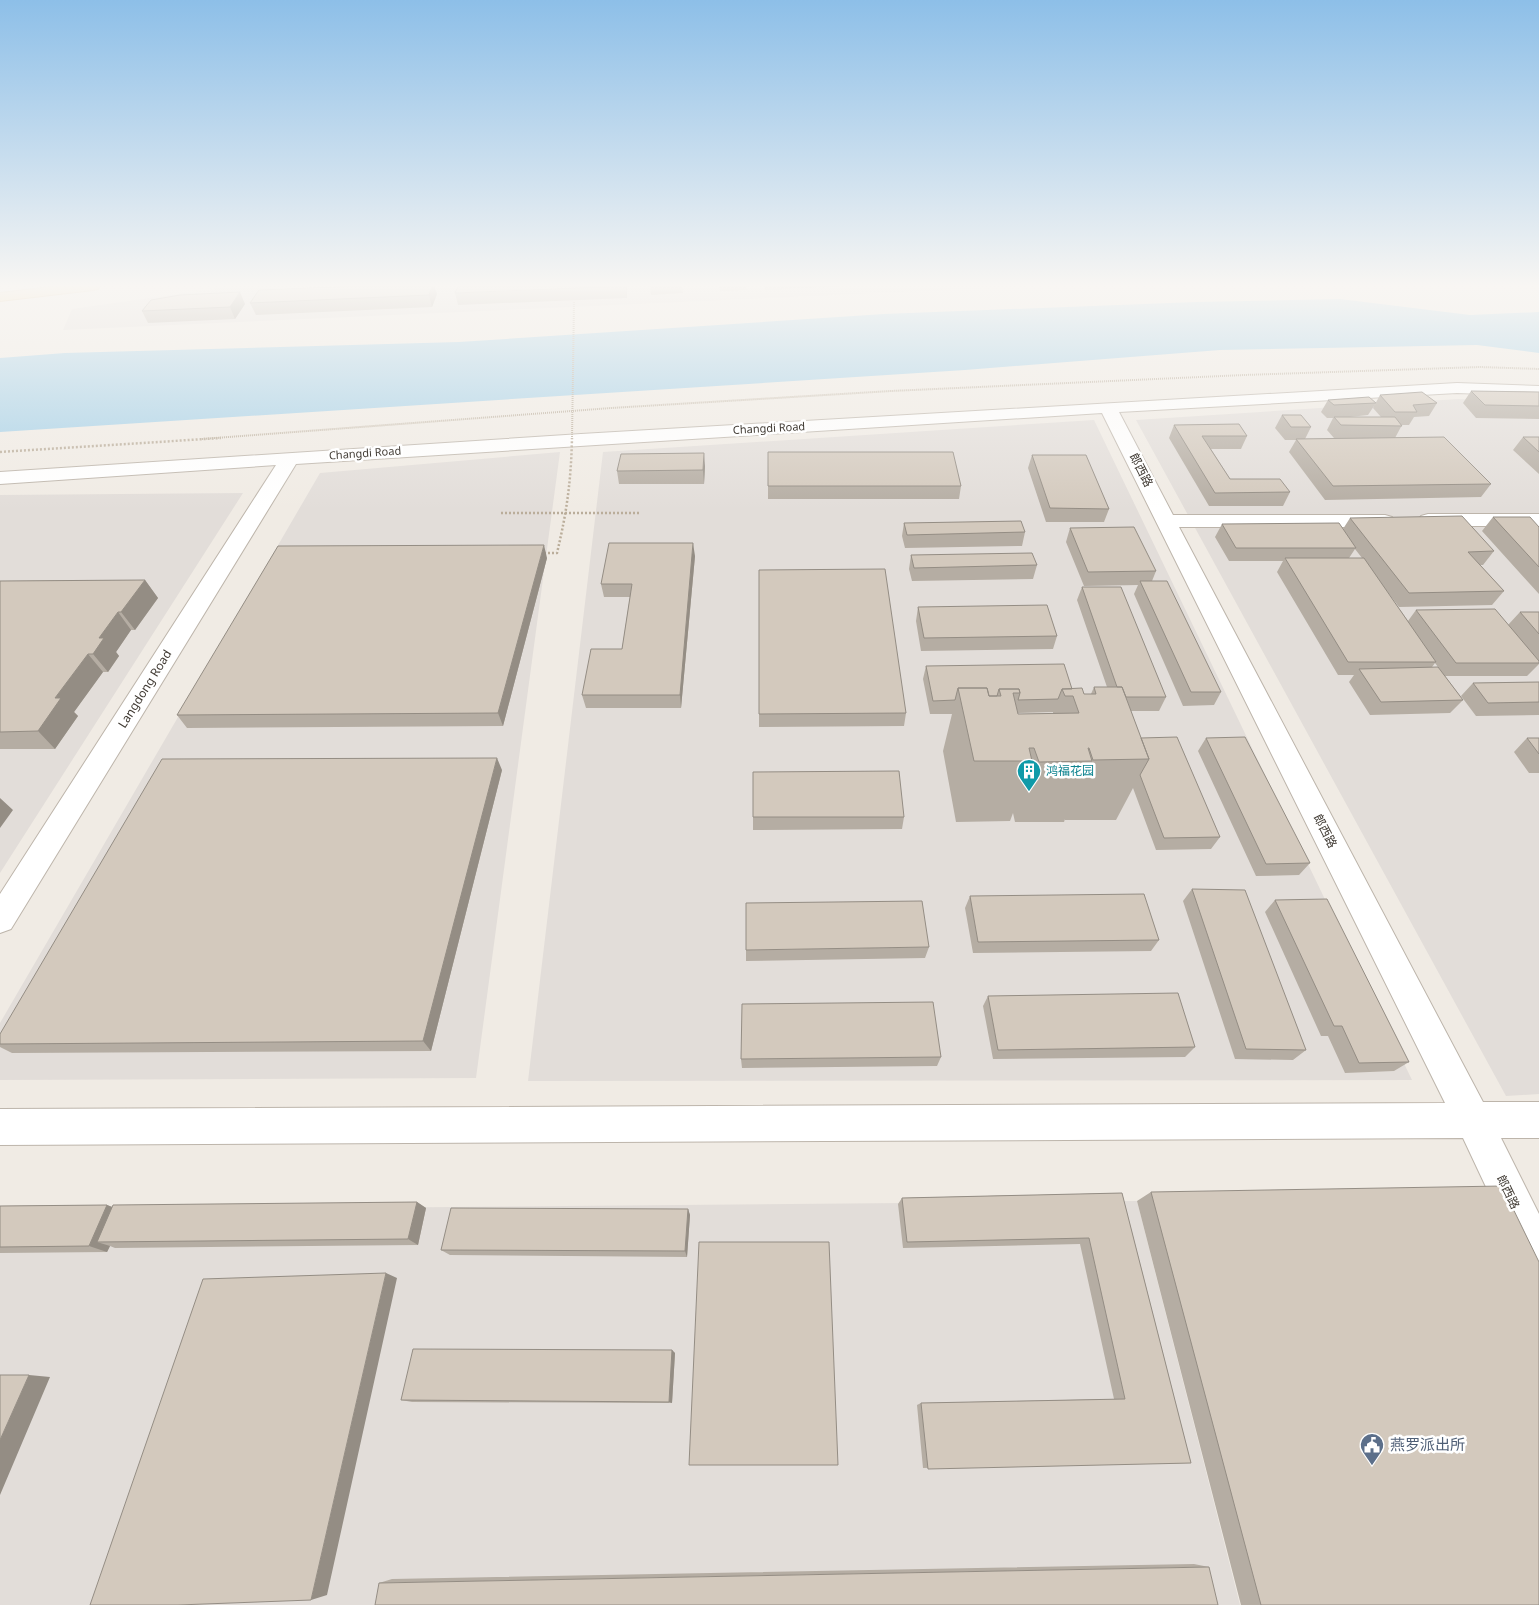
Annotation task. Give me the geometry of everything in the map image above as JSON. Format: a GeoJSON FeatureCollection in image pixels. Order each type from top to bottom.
{"type":"FeatureCollection","features":[{"type":"Feature","properties":{"kind":"street","name":"Changdi Road"},"geometry":{"type":"LineString","coordinates":[[0,478],[21,475],[581,439],[1457,388],[1539,391]]}},
{"type":"Feature","properties":{"kind":"street","name":"郎西路"},"geometry":{"type":"LineString","coordinates":[[1108,408],[1473,1120],[1539,1256]]}},
{"type":"Feature","properties":{"kind":"street","name":"Langdong Road"},"geometry":{"type":"LineString","coordinates":[[0,920],[290,458]]}},
{"type":"Feature","properties":{"kind":"street"},"geometry":{"type":"LineString","coordinates":[[0,496],[21,475]]}},
{"type":"Feature","properties":{"kind":"street"},"geometry":{"type":"LineString","coordinates":[[1166,521],[1539,520]]}},
{"type":"Feature","properties":{"kind":"street"},"geometry":{"type":"LineString","coordinates":[[0,1127],[1539,1120]]}},
{"type":"Feature","properties":{"kind":"path"},"geometry":{"type":"LineString","coordinates":[[538,553],[557,553],[567,513],[571,477],[573,361]]}},
{"type":"Feature","properties":{"kind":"path"},"geometry":{"type":"LineString","coordinates":[[0,452],[295,434],[611,408],[882,392],[1244,375],[1480,367],[1539,369]]}},
{"type":"Feature","properties":{"kind":"path"},"geometry":{"type":"LineString","coordinates":[[501,513],[639,513]]}},
{"type":"Feature","properties":{"kind":"shaded area"},"geometry":{"type":"Polygon","coordinates":[[[1458,399],[1539,403],[1539,1094],[1506,1096],[1136,420],[1458,399]]]}},
{"type":"Feature","properties":{"kind":"shaded area"},"geometry":{"type":"Polygon","coordinates":[[[1094,420],[1412,1080],[528,1081],[603,452],[1094,420]]]}},
{"type":"Feature","properties":{"kind":"shaded area"},"geometry":{"type":"Polygon","coordinates":[[[560,452],[476,1078],[0,1080],[0,1023],[320,473],[560,452]]]}},
{"type":"Feature","properties":{"kind":"shaded area"},"geometry":{"type":"Polygon","coordinates":[[[243,493],[0,873],[0,495],[243,493]]]}},
{"type":"Feature","properties":{"kind":"shaded area"},"geometry":{"type":"Polygon","coordinates":[[[1137,1201],[1240,1605],[0,1605],[0,1211],[1137,1201]]]}},
{"type":"Feature","properties":{"kind":"water"},"geometry":{"type":"Polygon","coordinates":[[[0,361],[1081,361],[965,370],[0,432],[0,361]]]}},
{"type":"Feature","properties":{"kind":"building"},"geometry":{"type":"Polygon","coordinates":[[[1471,391],[1539,392],[1539,406],[1485,405],[1471,391]]]}},
{"type":"Feature","properties":{"kind":"building"},"geometry":{"type":"Polygon","coordinates":[[[1422,392],[1437,403],[1413,405],[1417,412],[1395,412],[1380,395],[1422,392]]]}},
{"type":"Feature","properties":{"kind":"building"},"geometry":{"type":"Polygon","coordinates":[[[1369,397],[1376,403],[1334,405],[1328,400],[1369,397]]]}},
{"type":"Feature","properties":{"kind":"building"},"geometry":{"type":"Polygon","coordinates":[[[1282,415],[1301,415],[1311,427],[1291,427],[1282,415]]]}},
{"type":"Feature","properties":{"kind":"building"},"geometry":{"type":"Polygon","coordinates":[[[1334,417],[1395,417],[1402,426],[1341,425],[1334,417]]]}},
{"type":"Feature","properties":{"kind":"building"},"geometry":{"type":"Polygon","coordinates":[[[1239,424],[1247,436],[1202,436],[1230,479],[1280,479],[1290,492],[1215,493],[1174,425],[1239,424]]]}},
{"type":"Feature","properties":{"kind":"building"},"geometry":{"type":"Polygon","coordinates":[[[1444,437],[1491,484],[1333,486],[1296,439],[1444,437]]]}},
{"type":"Feature","properties":{"kind":"building"},"geometry":{"type":"Polygon","coordinates":[[[1523,437],[1539,437],[1539,452],[1523,437]]]}},
{"type":"Feature","properties":{"kind":"building"},"geometry":{"type":"Polygon","coordinates":[[[768,452],[953,452],[961,486],[768,486],[768,452]]]}},
{"type":"Feature","properties":{"kind":"building"},"geometry":{"type":"Polygon","coordinates":[[[704,453],[703,470],[617,471],[621,454],[704,453]]]}},
{"type":"Feature","properties":{"kind":"building"},"geometry":{"type":"Polygon","coordinates":[[[1032,455],[1086,455],[1109,509],[1050,508],[1032,455]]]}},
{"type":"Feature","properties":{"kind":"building"},"geometry":{"type":"Polygon","coordinates":[[[1462,516],[1494,551],[1468,552],[1504,591],[1409,593],[1350,518],[1462,516]]]}},
{"type":"Feature","properties":{"kind":"building"},"geometry":{"type":"Polygon","coordinates":[[[1493,517],[1530,517],[1539,527],[1539,567],[1493,517]]]}},
{"type":"Feature","properties":{"kind":"building"},"geometry":{"type":"Polygon","coordinates":[[[1021,521],[1025,532],[907,535],[904,523],[1021,521]]]}},
{"type":"Feature","properties":{"kind":"building"},"geometry":{"type":"Polygon","coordinates":[[[1339,523],[1356,548],[1236,548],[1222,524],[1339,523]]]}},
{"type":"Feature","properties":{"kind":"building"},"geometry":{"type":"Polygon","coordinates":[[[1134,527],[1156,571],[1088,572],[1070,528],[1134,527]]]}},
{"type":"Feature","properties":{"kind":"building"},"geometry":{"type":"Polygon","coordinates":[[[609,543],[693,543],[680,695],[582,695],[591,649],[622,649],[632,584],[601,584],[609,543]]]}},
{"type":"Feature","properties":{"kind":"building"},"geometry":{"type":"Polygon","coordinates":[[[544,545],[498,713],[177,715],[278,546],[544,545]]]}},
{"type":"Feature","properties":{"kind":"building"},"geometry":{"type":"Polygon","coordinates":[[[1032,553],[1037,565],[914,568],[911,555],[1032,553]]]}},
{"type":"Feature","properties":{"kind":"building"},"geometry":{"type":"Polygon","coordinates":[[[1285,558],[1364,558],[1436,662],[1348,662],[1285,558]]]}},
{"type":"Feature","properties":{"kind":"building"},"geometry":{"type":"Polygon","coordinates":[[[885,569],[906,713],[759,714],[759,570],[885,569]]]}},
{"type":"Feature","properties":{"kind":"building"},"geometry":{"type":"Polygon","coordinates":[[[145,580],[99,638],[104,638],[93,654],[88,654],[55,698],[61,698],[38,731],[0,732],[0,581],[145,580]]]}},
{"type":"Feature","properties":{"kind":"building"},"geometry":{"type":"Polygon","coordinates":[[[1140,581],[1167,581],[1221,692],[1191,692],[1140,581]]]}},
{"type":"Feature","properties":{"kind":"building"},"geometry":{"type":"Polygon","coordinates":[[[1082,587],[1121,587],[1166,697],[1126,697],[1122,687],[1117,687],[1082,587]]]}},
{"type":"Feature","properties":{"kind":"building"},"geometry":{"type":"Polygon","coordinates":[[[1047,605],[1057,636],[924,638],[918,607],[1047,605]]]}},
{"type":"Feature","properties":{"kind":"building"},"geometry":{"type":"Polygon","coordinates":[[[1495,609],[1539,663],[1456,663],[1416,610],[1495,609]]]}},
{"type":"Feature","properties":{"kind":"building"},"geometry":{"type":"Polygon","coordinates":[[[1520,612],[1539,612],[1539,634],[1520,612]]]}},
{"type":"Feature","properties":{"kind":"building"},"geometry":{"type":"Polygon","coordinates":[[[1064,664],[1072,689],[1062,689],[1058,699],[1018,700],[1019,689],[999,689],[997,696],[989,696],[987,688],[958,688],[955,700],[933,701],[926,666],[1064,664]]]}},
{"type":"Feature","properties":{"kind":"building"},"geometry":{"type":"Polygon","coordinates":[[[1438,667],[1463,700],[1381,702],[1359,669],[1438,667]]]}},
{"type":"Feature","properties":{"kind":"building"},"geometry":{"type":"Polygon","coordinates":[[[1539,682],[1539,702],[1488,703],[1473,683],[1539,682]]]}},
{"type":"Feature","properties":{"kind":"building"},"geometry":{"type":"Polygon","coordinates":[[[1094,687],[1122,687],[1149,759],[1093,760],[1088,748],[1092,761],[1039,762],[1034,748],[1029,748],[1032,761],[974,761],[958,688],[987,688],[989,696],[1001,696],[999,689],[1019,689],[1020,693],[1013,693],[1018,714],[1079,713],[1073,696],[1065,696],[1062,689],[1082,688],[1084,694],[1096,694],[1094,687]]]}},
{"type":"Feature","properties":{"kind":"building"},"geometry":{"type":"Polygon","coordinates":[[[1177,737],[1220,837],[1164,838],[1140,775],[1149,759],[1141,738],[1177,737]]]}},
{"type":"Feature","properties":{"kind":"building"},"geometry":{"type":"Polygon","coordinates":[[[1245,737],[1310,863],[1266,864],[1206,738],[1245,737]]]}},
{"type":"Feature","properties":{"kind":"building"},"geometry":{"type":"Polygon","coordinates":[[[1527,738],[1539,738],[1539,754],[1527,738]]]}},
{"type":"Feature","properties":{"kind":"building"},"geometry":{"type":"Polygon","coordinates":[[[497,758],[423,1041],[0,1044],[0,1034],[162,759],[497,758]]]}},
{"type":"Feature","properties":{"kind":"building"},"geometry":{"type":"Polygon","coordinates":[[[899,771],[904,817],[753,817],[753,772],[899,771]]]}},
{"type":"Feature","properties":{"kind":"building"},"geometry":{"type":"Polygon","coordinates":[[[1192,889],[1245,890],[1306,1050],[1246,1049],[1192,889]]]}},
{"type":"Feature","properties":{"kind":"building"},"geometry":{"type":"Polygon","coordinates":[[[1144,894],[1159,940],[978,942],[970,896],[1144,894]]]}},
{"type":"Feature","properties":{"kind":"building"},"geometry":{"type":"Polygon","coordinates":[[[1327,899],[1409,1062],[1359,1063],[1342,1026],[1334,1026],[1275,900],[1327,899]]]}},
{"type":"Feature","properties":{"kind":"building"},"geometry":{"type":"Polygon","coordinates":[[[922,901],[929,947],[746,950],[746,903],[922,901]]]}},
{"type":"Feature","properties":{"kind":"building"},"geometry":{"type":"Polygon","coordinates":[[[1178,993],[1195,1047],[998,1050],[988,996],[1178,993]]]}},
{"type":"Feature","properties":{"kind":"building"},"geometry":{"type":"Polygon","coordinates":[[[933,1002],[941,1057],[741,1059],[742,1004],[933,1002]]]}},
{"type":"Feature","properties":{"kind":"building","name":"燕罗派出所"},"geometry":{"type":"Polygon","coordinates":[[[1502,1186],[1539,1262],[1539,1605],[1261,1605],[1151,1192],[1502,1186]]]}},
{"type":"Feature","properties":{"kind":"building"},"geometry":{"type":"Polygon","coordinates":[[[1122,1193],[1191,1463],[928,1469],[921,1403],[1125,1399],[1089,1238],[907,1242],[902,1198],[1122,1193]]]}},
{"type":"Feature","properties":{"kind":"building"},"geometry":{"type":"Polygon","coordinates":[[[417,1202],[408,1239],[97,1242],[113,1205],[417,1202]]]}},
{"type":"Feature","properties":{"kind":"building"},"geometry":{"type":"Polygon","coordinates":[[[107,1205],[89,1246],[0,1247],[0,1206],[107,1205]]]}},
{"type":"Feature","properties":{"kind":"building"},"geometry":{"type":"Polygon","coordinates":[[[451,1208],[688,1209],[685,1251],[441,1250],[451,1208]]]}},
{"type":"Feature","properties":{"kind":"building"},"geometry":{"type":"Polygon","coordinates":[[[699,1242],[829,1242],[838,1465],[689,1465],[699,1242]]]}},
{"type":"Feature","properties":{"kind":"building"},"geometry":{"type":"Polygon","coordinates":[[[386,1273],[311,1600],[178,1605],[90,1605],[203,1279],[386,1273]]]}},
{"type":"Feature","properties":{"kind":"building"},"geometry":{"type":"Polygon","coordinates":[[[413,1349],[672,1350],[669,1402],[401,1400],[413,1349]]]}},
{"type":"Feature","properties":{"kind":"building"},"geometry":{"type":"Polygon","coordinates":[[[0,1375],[29,1375],[0,1440],[0,1375]]]}},
{"type":"Feature","properties":{"kind":"building"},"geometry":{"type":"Polygon","coordinates":[[[1209,1567],[1218,1605],[375,1605],[379,1583],[1209,1567]]]}},
{"type":"Feature","properties":{"kind":"place","name":"鸿福花园"},"geometry":{"type":"Point","coordinates":[1029,792]}},
{"type":"Feature","properties":{"kind":"place","name":"燕罗派出所"},"geometry":{"type":"Point","coordinates":[1372,1466]}}]}
